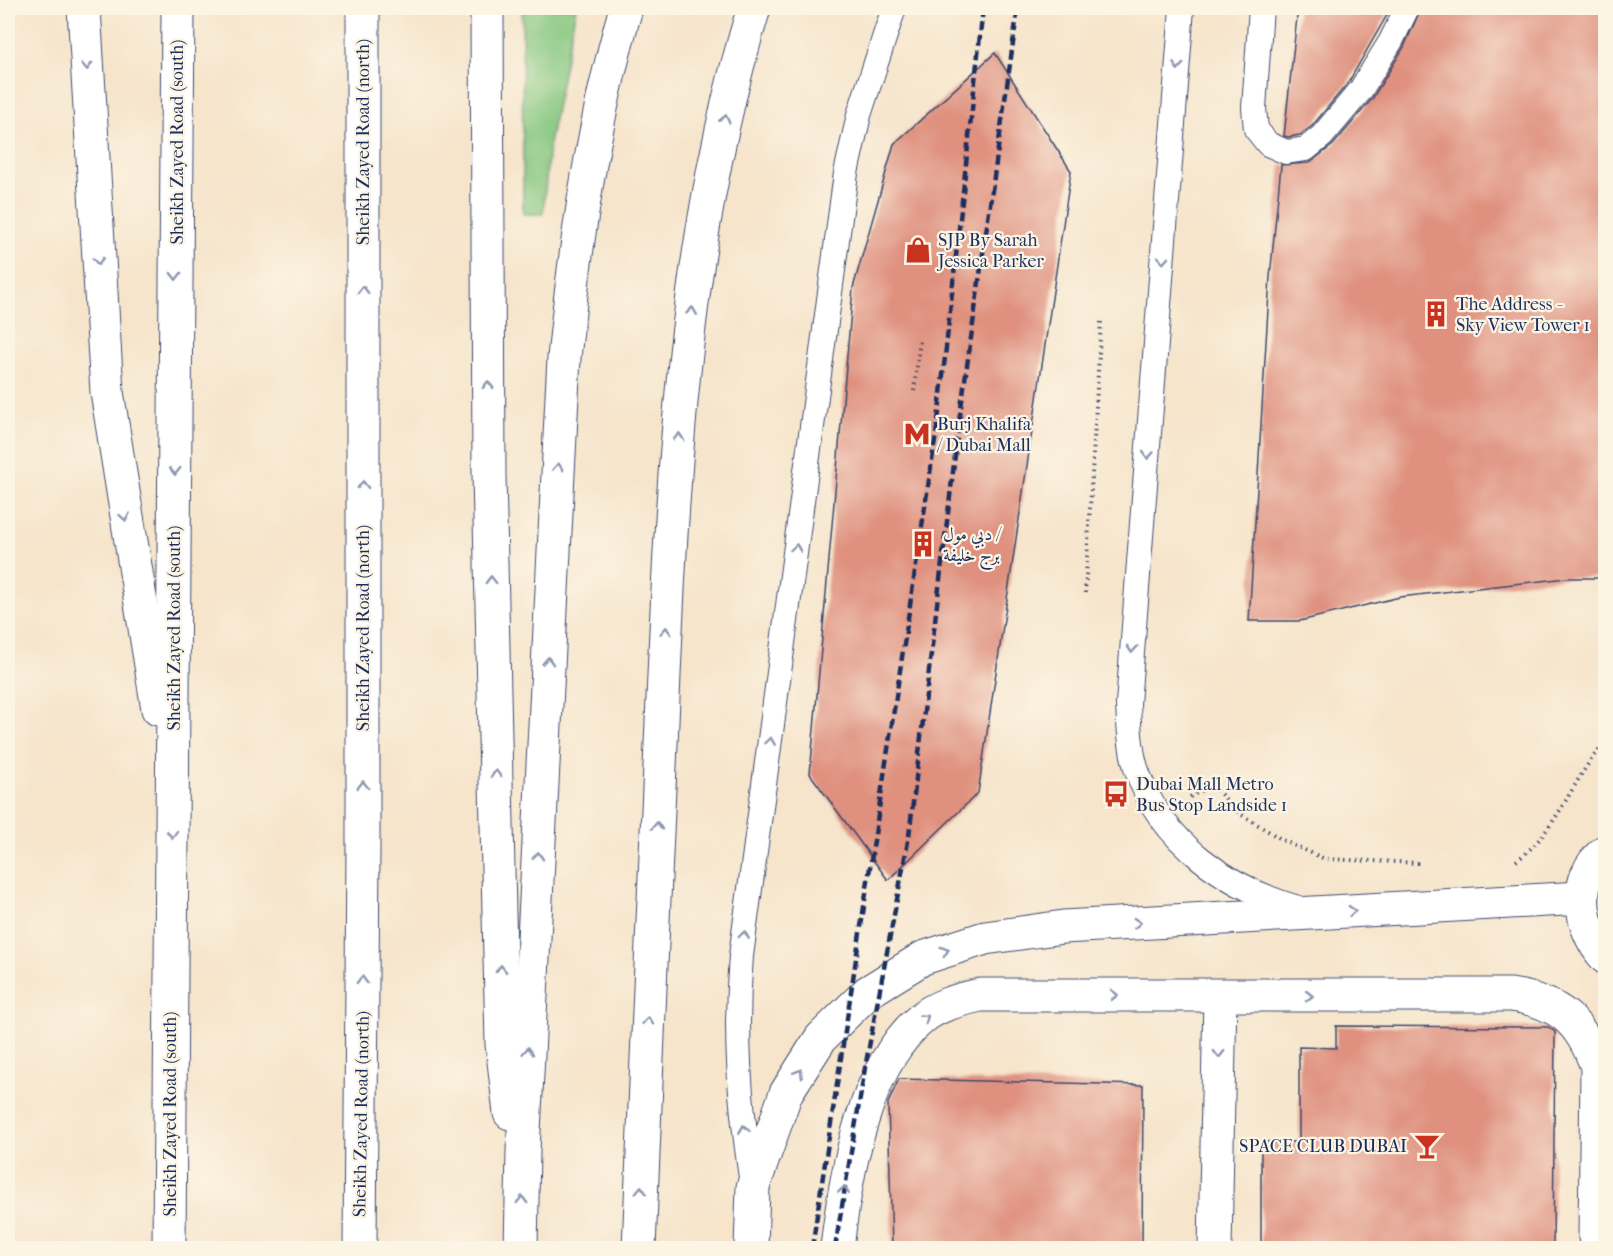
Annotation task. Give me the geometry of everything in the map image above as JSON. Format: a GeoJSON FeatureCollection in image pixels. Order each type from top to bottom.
{"type":"FeatureCollection","features":[{"type":"Feature","properties":{"kind":"main road"},"geometry":{"type":"LineString","coordinates":[[84,8],[107,392],[116,466],[173,797]]}},
{"type":"Feature","properties":{"kind":"main road","name":"Sheikh Zayed Road (south)"},"geometry":{"type":"LineString","coordinates":[[169,1248],[178,8]]}},
{"type":"Feature","properties":{"kind":"main road","name":"Sheikh Zayed Road (north)"},"geometry":{"type":"LineString","coordinates":[[360,1248],[363,849],[363,8]]}},
{"type":"Feature","properties":{"kind":"main road"},"geometry":{"type":"LineString","coordinates":[[487,8],[489,474],[502,1044],[510,1112],[523,1151]]}},
{"type":"Feature","properties":{"kind":"main road"},"geometry":{"type":"LineString","coordinates":[[521,1248],[523,1151],[564,358],[575,250],[593,144],[626,8]]}},
{"type":"Feature","properties":{"kind":"main road"},"geometry":{"type":"LineString","coordinates":[[639,1248],[667,606],[685,369],[698,258],[718,147],[754,8]]}},
{"type":"Feature","properties":{"kind":"main road"},"geometry":{"type":"LineString","coordinates":[[1605,851],[1588,875],[1582,898],[1584,923],[1594,945],[1605,958]]}},
{"type":"Feature","properties":{"kind":"main road"},"geometry":{"type":"LineString","coordinates":[[751,1248],[753,1187],[786,1093],[821,1038],[868,992],[923,958],[986,938],[1063,927],[1582,898]]}},
{"type":"Feature","properties":{"kind":"main road"},"geometry":{"type":"LineString","coordinates":[[837,1248],[843,1192],[866,1108],[900,1040],[922,1018],[950,1002],[980,995],[1511,995],[1534,998],[1557,1008],[1575,1024],[1589,1044],[1597,1067],[1594,1237],[1597,1248]]}},
{"type":"Feature","properties":{"kind":"main road"},"geometry":{"type":"LineString","coordinates":[[1215,1248],[1220,996]]}},
{"type":"Feature","properties":{"kind":"lane"},"geometry":{"type":"LineString","coordinates":[[753,1187],[736,1049],[741,956],[846,173],[859,115],[894,8]]}},
{"type":"Feature","properties":{"kind":"lane"},"geometry":{"type":"LineString","coordinates":[[1182,8],[1128,704],[1136,766],[1147,795],[1163,822],[1193,854],[1229,879],[1258,894],[1318,913]]}},
{"type":"Feature","properties":{"kind":"lane"},"geometry":{"type":"LineString","coordinates":[[1261,8],[1254,108],[1256,129],[1268,144],[1286,152],[1306,149],[1322,136],[1360,91],[1391,41],[1407,8]]}},
{"type":"Feature","properties":{"kind":"path"},"geometry":{"type":"LineString","coordinates":[[1085,593],[1101,321]]}},
{"type":"Feature","properties":{"kind":"path"},"geometry":{"type":"LineString","coordinates":[[914,391],[920,340]]}},
{"type":"Feature","properties":{"kind":"path"},"geometry":{"type":"LineString","coordinates":[[1504,861],[1516,861],[1546,832],[1591,758],[1605,741]]}},
{"type":"Feature","properties":{"kind":"path"},"geometry":{"type":"LineString","coordinates":[[1163,822],[1186,798],[1208,787],[1215,788],[1239,813],[1284,841],[1325,859],[1432,863]]}},
{"type":"Feature","properties":{"kind":"green space"},"geometry":{"type":"Polygon","coordinates":[[[522,8],[576,8],[549,144],[543,214],[523,214],[522,8]]]}},
{"type":"Feature","properties":{"kind":"building"},"geometry":{"type":"Polygon","coordinates":[[[1298,8],[1391,8],[1348,83],[1312,126],[1300,135],[1288,137],[1284,136],[1298,8]]]}},
{"type":"Feature","properties":{"kind":"building"},"geometry":{"type":"Polygon","coordinates":[[[1421,8],[1605,8],[1605,578],[1567,578],[1400,597],[1300,621],[1249,621],[1270,277],[1281,165],[1309,163],[1333,145],[1372,99],[1404,47],[1421,8]]]}},
{"type":"Feature","properties":{"kind":"building","name":"دبي مول / برج خليفة"},"geometry":{"type":"Polygon","coordinates":[[[995,53],[1071,171],[978,793],[888,880],[810,774],[853,288],[894,144],[995,53]]]}},
{"type":"Feature","properties":{"kind":"building"},"geometry":{"type":"Polygon","coordinates":[[[1336,1026],[1548,1027],[1555,1032],[1553,1248],[1261,1248],[1261,1142],[1299,1142],[1299,1047],[1336,1048],[1336,1026]]]}},
{"type":"Feature","properties":{"kind":"building"},"geometry":{"type":"Polygon","coordinates":[[[899,1079],[1143,1085],[1142,1248],[892,1248],[888,1103],[899,1079]]]}},
{"type":"Feature","properties":{"kind":"railway"},"geometry":{"type":"LineString","coordinates":[[812,1248],[938,421],[983,8]]}},
{"type":"Feature","properties":{"kind":"railway"},"geometry":{"type":"LineString","coordinates":[[835,1248],[865,1068],[909,836],[959,422],[1018,8]]}},
{"type":"Feature","properties":{"kind":"place","name":"SJP By Sarah Jessica Parker"},"geometry":{"type":"Point","coordinates":[918,250]}},
{"type":"Feature","properties":{"kind":"place","name":"The Address - Sky View Tower 1"},"geometry":{"type":"Point","coordinates":[1436,314]}},
{"type":"Feature","properties":{"kind":"place","name":"Burj Khalifa / Dubai Mall"},"geometry":{"type":"Point","coordinates":[917,434]}},
{"type":"Feature","properties":{"kind":"place","name":"دبي مول / برج خليفة"},"geometry":{"type":"Point","coordinates":[923,544]}},
{"type":"Feature","properties":{"kind":"place","name":"Dubai Mall Metro Bus Stop Landside 1"},"geometry":{"type":"Point","coordinates":[1116,794]}},
{"type":"Feature","properties":{"kind":"place","name":"SPACE CLUB DUBAI"},"geometry":{"type":"Point","coordinates":[1427,1146]}}]}
